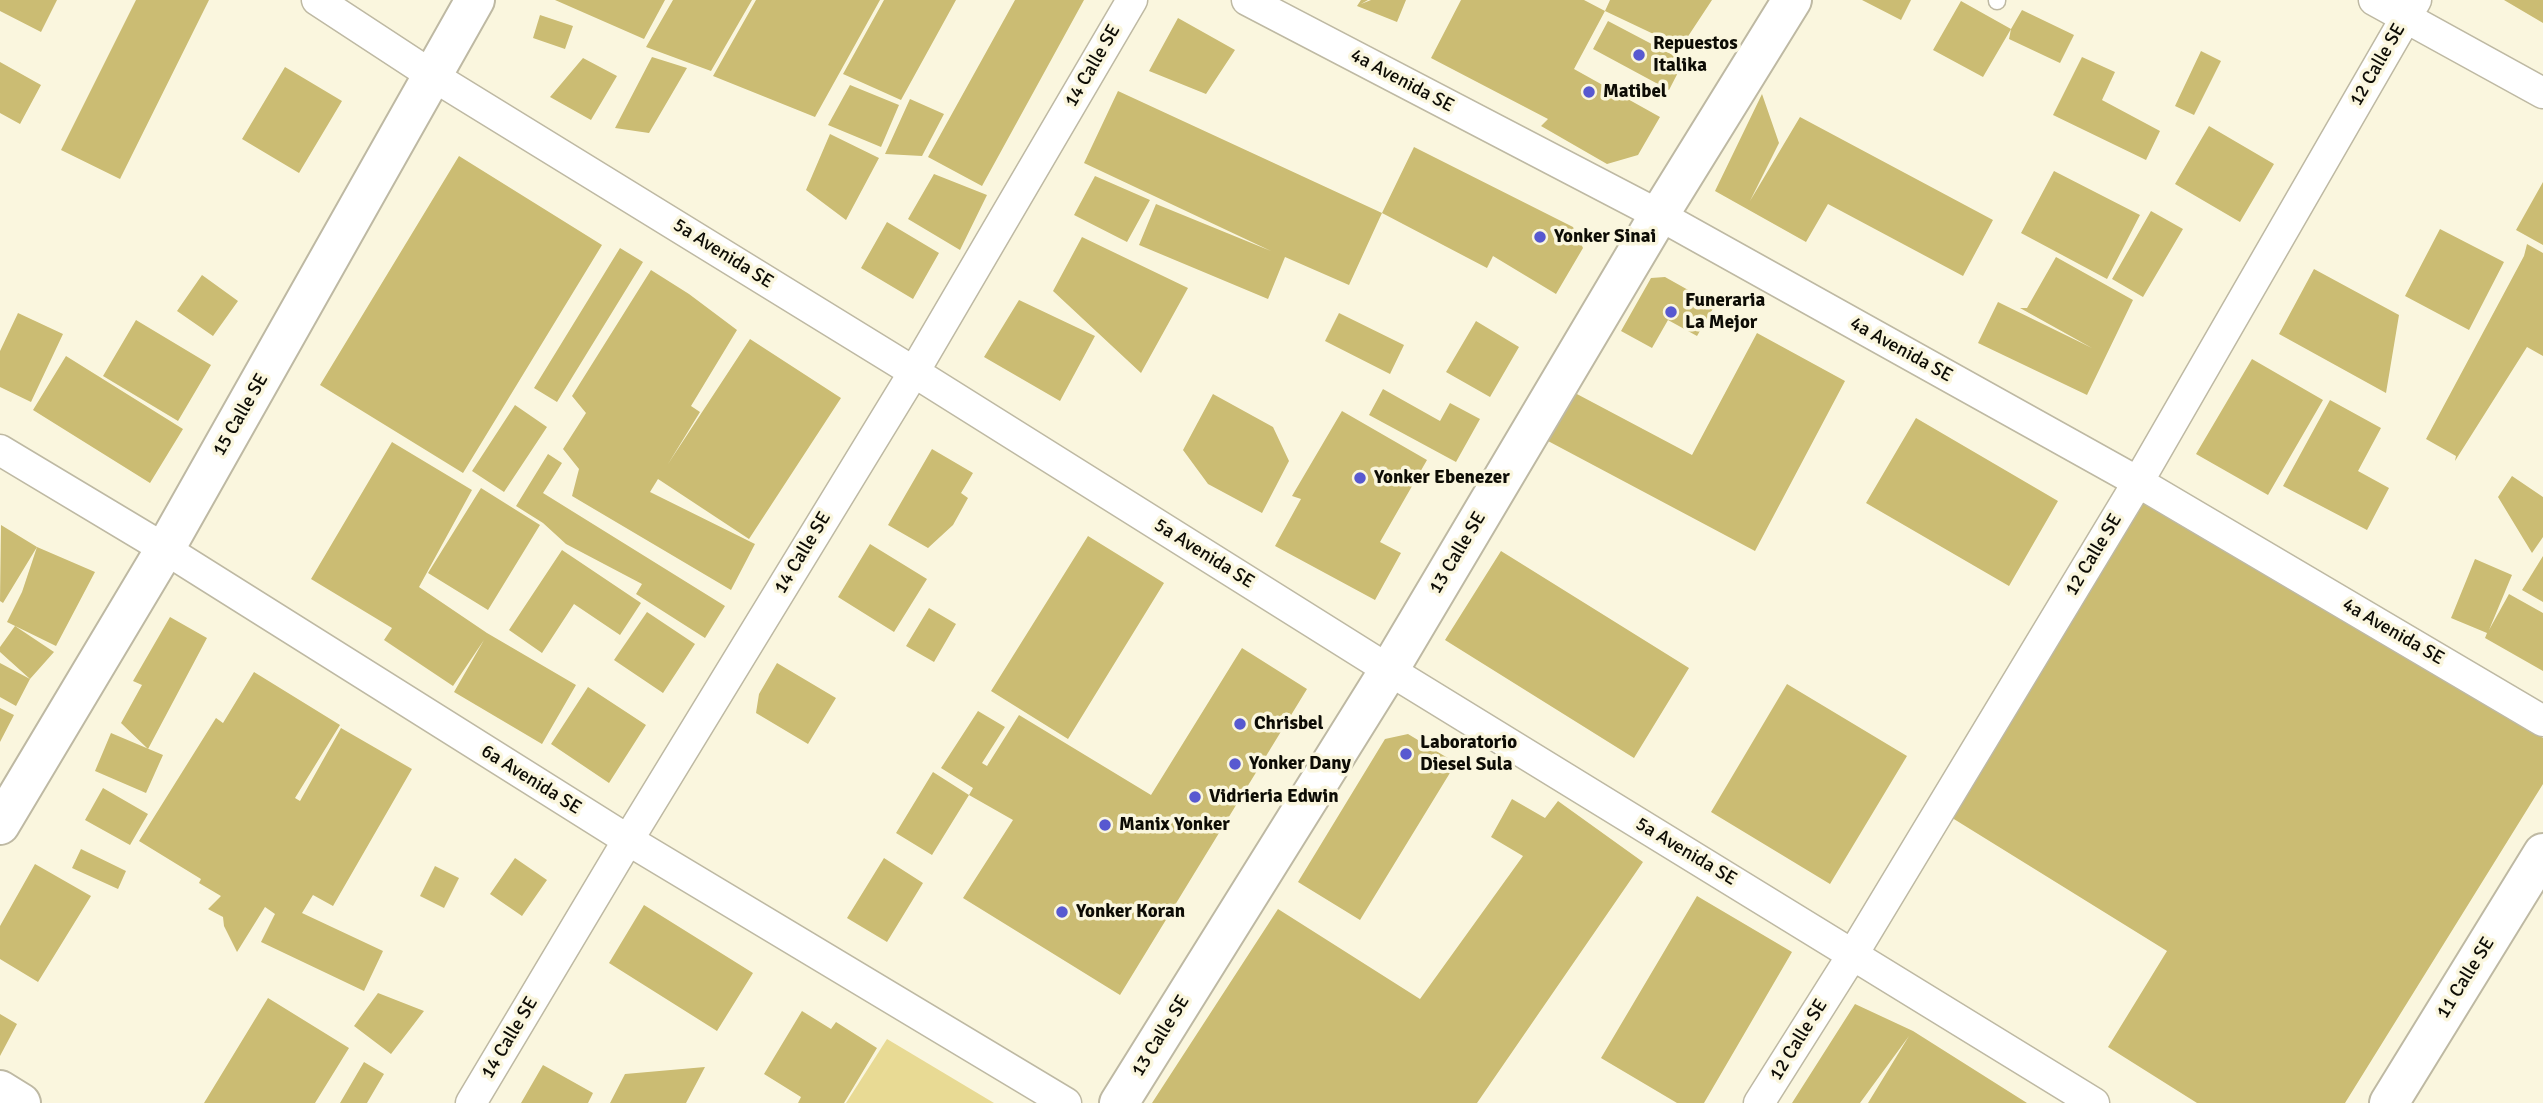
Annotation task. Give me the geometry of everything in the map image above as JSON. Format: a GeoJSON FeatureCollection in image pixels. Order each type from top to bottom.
{"type":"FeatureCollection","features":[{"type":"Feature","properties":{"kind":"street","name":"5a Avenida SE"},"geometry":{"type":"LineString","coordinates":[[317,0],[433,76],[914,372],[1389,670],[2094,1103]]}},
{"type":"Feature","properties":{"kind":"street","name":"15 Calle SE"},"geometry":{"type":"LineString","coordinates":[[0,825],[165,549],[475,0]]}},
{"type":"Feature","properties":{"kind":"street","name":"14 Calle SE"},"geometry":{"type":"LineString","coordinates":[[471,1103],[914,372],[1132,0]]}},
{"type":"Feature","properties":{"kind":"street","name":"4a Avenida SE"},"geometry":{"type":"LineString","coordinates":[[1247,0],[1659,215],[2138,482],[2543,721]]}},
{"type":"Feature","properties":{"kind":"street","name":"13 Calle SE"},"geometry":{"type":"LineString","coordinates":[[1119,1103],[1389,670],[1659,215],[1792,0]]}},
{"type":"Feature","properties":{"kind":"street"},"geometry":{"type":"LineString","coordinates":[[2374,0],[2411,9],[2543,93]]}},
{"type":"Feature","properties":{"kind":"street","name":"12 Calle SE"},"geometry":{"type":"LineString","coordinates":[[1759,1103],[1853,954],[2138,482],[2411,9]]}},
{"type":"Feature","properties":{"kind":"street","name":"6a Avenida SE"},"geometry":{"type":"LineString","coordinates":[[0,450],[165,549],[628,840],[1066,1103]]}},
{"type":"Feature","properties":{"kind":"street","name":"11 Calle SE"},"geometry":{"type":"LineString","coordinates":[[2389,1103],[2543,853]]}},
{"type":"Feature","properties":{"kind":"street"},"geometry":{"type":"LineString","coordinates":[[0,1090],[21,1103]]}},
{"type":"Feature","properties":{"kind":"shaded area"},"geometry":{"type":"Polygon","coordinates":[[[887,1039],[994,1103],[846,1103],[887,1039]]]}},
{"type":"Feature","properties":{"kind":"building"},"geometry":{"type":"Polygon","coordinates":[[[0,0],[57,0],[41,32],[0,11],[0,0]]]}},
{"type":"Feature","properties":{"kind":"building"},"geometry":{"type":"Polygon","coordinates":[[[136,0],[209,0],[120,179],[61,150],[136,0]]]}},
{"type":"Feature","properties":{"kind":"building"},"geometry":{"type":"Polygon","coordinates":[[[555,0],[665,0],[644,39],[555,0]]]}},
{"type":"Feature","properties":{"kind":"building"},"geometry":{"type":"Polygon","coordinates":[[[673,0],[752,0],[711,71],[646,47],[673,0]]]}},
{"type":"Feature","properties":{"kind":"building"},"geometry":{"type":"Polygon","coordinates":[[[756,0],[880,0],[815,117],[713,76],[756,0]]]}},
{"type":"Feature","properties":{"kind":"building"},"geometry":{"type":"Polygon","coordinates":[[[884,0],[956,0],[901,100],[843,74],[884,0]]]}},
{"type":"Feature","properties":{"kind":"building"},"geometry":{"type":"Polygon","coordinates":[[[1015,0],[1084,0],[982,186],[928,157],[1015,0]]]}},
{"type":"Feature","properties":{"kind":"building"},"geometry":{"type":"Polygon","coordinates":[[[1361,0],[1368,0],[1361,4],[1371,0],[1406,0],[1397,22],[1357,6],[1361,0]]]}},
{"type":"Feature","properties":{"kind":"building"},"geometry":{"type":"Polygon","coordinates":[[[1461,0],[1584,0],[1605,11],[1574,69],[1660,117],[1638,155],[1607,164],[1541,126],[1548,119],[1431,58],[1461,0]]]}},
{"type":"Feature","properties":{"kind":"building"},"geometry":{"type":"Polygon","coordinates":[[[1610,0],[1712,0],[1681,47],[1605,11],[1610,0]]]}},
{"type":"Feature","properties":{"kind":"building"},"geometry":{"type":"Polygon","coordinates":[[[1862,0],[1911,0],[1901,20],[1862,0]]]}},
{"type":"Feature","properties":{"kind":"building"},"geometry":{"type":"Polygon","coordinates":[[[2504,0],[2543,0],[2543,23],[2504,0]]]}},
{"type":"Feature","properties":{"kind":"building"},"geometry":{"type":"Polygon","coordinates":[[[1961,1],[2011,29],[1983,77],[1933,50],[1961,1]]]}},
{"type":"Feature","properties":{"kind":"building"},"geometry":{"type":"Polygon","coordinates":[[[2022,10],[2074,35],[2060,63],[2009,39],[2011,29],[2022,10]]]}},
{"type":"Feature","properties":{"kind":"building"},"geometry":{"type":"Polygon","coordinates":[[[540,15],[573,26],[565,49],[533,38],[540,15]]]}},
{"type":"Feature","properties":{"kind":"building"},"geometry":{"type":"Polygon","coordinates":[[[1178,18],[1235,50],[1206,94],[1149,71],[1178,18]]]}},
{"type":"Feature","properties":{"kind":"building","name":"Repuestos Italika"},"geometry":{"type":"Polygon","coordinates":[[[1608,21],[1684,61],[1669,90],[1593,49],[1608,21]]]}},
{"type":"Feature","properties":{"kind":"building"},"geometry":{"type":"Polygon","coordinates":[[[2201,51],[2221,61],[2194,115],[2175,106],[2201,51]]]}},
{"type":"Feature","properties":{"kind":"building"},"geometry":{"type":"Polygon","coordinates":[[[652,57],[687,68],[649,133],[615,128],[652,57]]]}},
{"type":"Feature","properties":{"kind":"building"},"geometry":{"type":"Polygon","coordinates":[[[2082,57],[2115,72],[2102,100],[2160,131],[2146,160],[2053,115],[2082,57]]]}},
{"type":"Feature","properties":{"kind":"building"},"geometry":{"type":"Polygon","coordinates":[[[583,58],[617,76],[591,120],[550,97],[583,58]]]}},
{"type":"Feature","properties":{"kind":"building"},"geometry":{"type":"Polygon","coordinates":[[[0,62],[41,85],[20,124],[0,113],[0,62]]]}},
{"type":"Feature","properties":{"kind":"building"},"geometry":{"type":"Polygon","coordinates":[[[285,67],[342,101],[299,173],[242,139],[285,67]]]}},
{"type":"Feature","properties":{"kind":"building"},"geometry":{"type":"Polygon","coordinates":[[[850,85],[899,105],[881,147],[828,125],[850,85]]]}},
{"type":"Feature","properties":{"kind":"building"},"geometry":{"type":"Polygon","coordinates":[[[1118,91],[1382,213],[1349,285],[1285,257],[1268,299],[1139,245],[1156,204],[1271,251],[1084,163],[1118,91]]]}},
{"type":"Feature","properties":{"kind":"building"},"geometry":{"type":"Polygon","coordinates":[[[1762,94],[1779,143],[1750,201],[1800,117],[1993,220],[1963,276],[1828,204],[1806,242],[1715,191],[1762,94]]]}},
{"type":"Feature","properties":{"kind":"building"},"geometry":{"type":"Polygon","coordinates":[[[910,99],[944,114],[922,156],[885,154],[910,99]]]}},
{"type":"Feature","properties":{"kind":"building"},"geometry":{"type":"Polygon","coordinates":[[[2209,126],[2274,164],[2240,222],[2175,184],[2209,126]]]}},
{"type":"Feature","properties":{"kind":"building"},"geometry":{"type":"Polygon","coordinates":[[[830,134],[879,158],[846,220],[806,190],[830,134]]]}},
{"type":"Feature","properties":{"kind":"building"},"geometry":{"type":"Polygon","coordinates":[[[1414,147],[1573,227],[1583,248],[1556,294],[1493,256],[1487,268],[1382,213],[1414,147]]]}},
{"type":"Feature","properties":{"kind":"building"},"geometry":{"type":"Polygon","coordinates":[[[459,156],[602,245],[463,473],[320,385],[459,156]]]}},
{"type":"Feature","properties":{"kind":"building"},"geometry":{"type":"Polygon","coordinates":[[[2054,171],[2140,215],[2107,279],[2021,233],[2054,171]]]}},
{"type":"Feature","properties":{"kind":"building"},"geometry":{"type":"Polygon","coordinates":[[[934,174],[987,195],[960,250],[908,219],[934,174]]]}},
{"type":"Feature","properties":{"kind":"building"},"geometry":{"type":"Polygon","coordinates":[[[1095,176],[1150,200],[1127,242],[1074,215],[1095,176]]]}},
{"type":"Feature","properties":{"kind":"building"},"geometry":{"type":"Polygon","coordinates":[[[2543,182],[2543,245],[2516,230],[2543,182]]]}},
{"type":"Feature","properties":{"kind":"building"},"geometry":{"type":"Polygon","coordinates":[[[2151,211],[2183,229],[2143,297],[2112,279],[2151,211]]]}},
{"type":"Feature","properties":{"kind":"building"},"geometry":{"type":"Polygon","coordinates":[[[887,222],[939,253],[913,299],[861,268],[887,222]]]}},
{"type":"Feature","properties":{"kind":"building"},"geometry":{"type":"Polygon","coordinates":[[[2440,229],[2504,262],[2469,330],[2405,296],[2440,229]]]}},
{"type":"Feature","properties":{"kind":"building"},"geometry":{"type":"Polygon","coordinates":[[[1082,237],[1188,288],[1141,373],[1053,291],[1082,237]]]}},
{"type":"Feature","properties":{"kind":"building"},"geometry":{"type":"Polygon","coordinates":[[[2527,244],[2543,253],[2543,356],[2527,347],[2455,461],[2456,456],[2426,439],[2524,256],[2527,244]]]}},
{"type":"Feature","properties":{"kind":"building"},"geometry":{"type":"Polygon","coordinates":[[[620,248],[643,262],[557,402],[534,388],[620,248]]]}},
{"type":"Feature","properties":{"kind":"building"},"geometry":{"type":"Polygon","coordinates":[[[2056,257],[2133,300],[2087,395],[1978,343],[1998,302],[2092,348],[2020,308],[2027,308],[2056,257]]]}},
{"type":"Feature","properties":{"kind":"building"},"geometry":{"type":"Polygon","coordinates":[[[2314,269],[2399,315],[2386,393],[2279,334],[2314,269]]]}},
{"type":"Feature","properties":{"kind":"building"},"geometry":{"type":"Polygon","coordinates":[[[651,270],[737,330],[691,406],[700,412],[668,464],[750,339],[841,398],[749,539],[658,479],[650,492],[755,544],[731,590],[572,496],[579,469],[563,449],[586,413],[572,396],[651,270]]]}},
{"type":"Feature","properties":{"kind":"building"},"geometry":{"type":"Polygon","coordinates":[[[202,275],[238,301],[213,336],[177,311],[202,275]]]}},
{"type":"Feature","properties":{"kind":"building","name":"Funeraria La Mejor"},"geometry":{"type":"Polygon","coordinates":[[[1665,277],[1715,305],[1697,336],[1668,320],[1652,348],[1621,331],[1651,278],[1665,277]]]}},
{"type":"Feature","properties":{"kind":"building"},"geometry":{"type":"Polygon","coordinates":[[[1019,300],[1095,336],[1060,401],[984,357],[1019,300]]]}},
{"type":"Feature","properties":{"kind":"building"},"geometry":{"type":"Polygon","coordinates":[[[18,313],[63,334],[31,402],[0,387],[0,351],[18,313]]]}},
{"type":"Feature","properties":{"kind":"building"},"geometry":{"type":"Polygon","coordinates":[[[1339,313],[1404,345],[1390,374],[1325,341],[1339,313]]]}},
{"type":"Feature","properties":{"kind":"building"},"geometry":{"type":"Polygon","coordinates":[[[136,320],[211,365],[178,421],[103,376],[136,320]]]}},
{"type":"Feature","properties":{"kind":"building"},"geometry":{"type":"Polygon","coordinates":[[[1476,321],[1519,347],[1490,397],[1446,372],[1476,321]]]}},
{"type":"Feature","properties":{"kind":"building"},"geometry":{"type":"Polygon","coordinates":[[[1757,333],[1845,381],[1755,551],[1548,441],[1575,393],[1692,455],[1757,333]]]}},
{"type":"Feature","properties":{"kind":"building"},"geometry":{"type":"Polygon","coordinates":[[[66,356],[183,429],[150,483],[33,410],[66,356]]]}},
{"type":"Feature","properties":{"kind":"building"},"geometry":{"type":"Polygon","coordinates":[[[2252,359],[2323,400],[2268,495],[2196,454],[2252,359]]]}},
{"type":"Feature","properties":{"kind":"building"},"geometry":{"type":"Polygon","coordinates":[[[1383,389],[1440,421],[1450,403],[1480,419],[1456,462],[1369,415],[1383,389]]]}},
{"type":"Feature","properties":{"kind":"building"},"geometry":{"type":"Polygon","coordinates":[[[1213,394],[1273,427],[1289,461],[1262,513],[1208,484],[1183,450],[1213,394]]]}},
{"type":"Feature","properties":{"kind":"building"},"geometry":{"type":"Polygon","coordinates":[[[2330,400],[2381,428],[2358,471],[2389,488],[2367,530],[2283,486],[2330,400]]]}},
{"type":"Feature","properties":{"kind":"building"},"geometry":{"type":"Polygon","coordinates":[[[515,405],[547,427],[504,492],[472,471],[515,405]]]}},
{"type":"Feature","properties":{"kind":"building","name":"Yonker Ebenezer"},"geometry":{"type":"Polygon","coordinates":[[[1342,411],[1427,460],[1380,542],[1401,553],[1375,600],[1275,546],[1301,499],[1292,496],[1342,411]]]}},
{"type":"Feature","properties":{"kind":"building"},"geometry":{"type":"Polygon","coordinates":[[[1916,418],[2058,501],[2009,586],[1866,503],[1916,418]]]}},
{"type":"Feature","properties":{"kind":"building"},"geometry":{"type":"Polygon","coordinates":[[[392,442],[472,490],[419,587],[487,633],[576,685],[542,744],[454,692],[484,640],[453,686],[384,640],[392,628],[311,579],[392,442]]]}},
{"type":"Feature","properties":{"kind":"building"},"geometry":{"type":"Polygon","coordinates":[[[932,449],[973,473],[961,493],[968,498],[953,525],[928,548],[888,525],[932,449]]]}},
{"type":"Feature","properties":{"kind":"building"},"geometry":{"type":"Polygon","coordinates":[[[548,454],[562,463],[543,493],[725,606],[705,638],[636,594],[642,584],[566,544],[543,523],[516,506],[548,454]]]}},
{"type":"Feature","properties":{"kind":"building"},"geometry":{"type":"Polygon","coordinates":[[[2512,476],[2543,497],[2543,537],[2532,553],[2498,497],[2512,476]]]}},
{"type":"Feature","properties":{"kind":"building"},"geometry":{"type":"Polygon","coordinates":[[[481,488],[540,525],[488,610],[428,573],[481,488]]]}},
{"type":"Feature","properties":{"kind":"building"},"geometry":{"type":"Polygon","coordinates":[[[2149,493],[2543,738],[2543,784],[2345,1103],[2197,1103],[2108,1047],[2167,951],[1949,816],[2149,493]]]}},
{"type":"Feature","properties":{"kind":"building"},"geometry":{"type":"Polygon","coordinates":[[[1,525],[37,547],[3,603],[0,601],[1,525]]]}},
{"type":"Feature","properties":{"kind":"building"},"geometry":{"type":"Polygon","coordinates":[[[1088,536],[1164,583],[1068,739],[991,691],[1088,536]]]}},
{"type":"Feature","properties":{"kind":"building"},"geometry":{"type":"Polygon","coordinates":[[[870,544],[927,579],[894,632],[838,597],[870,544]]]}},
{"type":"Feature","properties":{"kind":"building"},"geometry":{"type":"Polygon","coordinates":[[[37,547],[95,572],[56,646],[7,622],[22,592],[37,547]]]}},
{"type":"Feature","properties":{"kind":"building"},"geometry":{"type":"Polygon","coordinates":[[[562,550],[641,603],[620,635],[574,604],[542,653],[509,630],[562,550]]]}},
{"type":"Feature","properties":{"kind":"building"},"geometry":{"type":"Polygon","coordinates":[[[1501,551],[1689,668],[1634,758],[1445,640],[1501,551]]]}},
{"type":"Feature","properties":{"kind":"building"},"geometry":{"type":"Polygon","coordinates":[[[2543,556],[2543,602],[2522,590],[2543,556]]]}},
{"type":"Feature","properties":{"kind":"building"},"geometry":{"type":"Polygon","coordinates":[[[2475,559],[2512,575],[2489,630],[2509,594],[2543,613],[2543,671],[2485,638],[2487,633],[2451,618],[2475,559]]]}},
{"type":"Feature","properties":{"kind":"building"},"geometry":{"type":"Polygon","coordinates":[[[929,608],[956,624],[934,662],[906,646],[929,608]]]}},
{"type":"Feature","properties":{"kind":"building"},"geometry":{"type":"Polygon","coordinates":[[[647,612],[695,644],[663,693],[614,660],[647,612]]]}},
{"type":"Feature","properties":{"kind":"building"},"geometry":{"type":"Polygon","coordinates":[[[170,617],[207,638],[148,749],[121,723],[142,685],[133,681],[170,617]]]}},
{"type":"Feature","properties":{"kind":"building"},"geometry":{"type":"Polygon","coordinates":[[[15,626],[54,652],[30,679],[0,652],[0,647],[15,626]]]}},
{"type":"Feature","properties":{"kind":"building"},"geometry":{"type":"Polygon","coordinates":[[[1242,648],[1307,689],[1120,995],[963,898],[1013,820],[969,795],[973,788],[941,768],[978,711],[1005,727],[982,763],[987,766],[1019,715],[1151,795],[1242,648]]]}},
{"type":"Feature","properties":{"kind":"building"},"geometry":{"type":"Polygon","coordinates":[[[0,663],[30,679],[16,706],[0,697],[0,663]]]}},
{"type":"Feature","properties":{"kind":"building"},"geometry":{"type":"Polygon","coordinates":[[[777,663],[836,698],[808,744],[756,713],[759,694],[777,663]]]}},
{"type":"Feature","properties":{"kind":"building"},"geometry":{"type":"Polygon","coordinates":[[[254,672],[340,725],[295,798],[300,801],[341,728],[412,769],[333,906],[313,895],[302,913],[383,951],[364,991],[261,942],[275,914],[265,907],[237,952],[224,926],[223,917],[208,909],[221,896],[199,883],[201,879],[139,841],[216,718],[223,723],[254,672]]]}},
{"type":"Feature","properties":{"kind":"building"},"geometry":{"type":"Polygon","coordinates":[[[1787,684],[1907,756],[1830,884],[1711,812],[1787,684]]]}},
{"type":"Feature","properties":{"kind":"building"},"geometry":{"type":"Polygon","coordinates":[[[588,687],[646,725],[609,783],[551,744],[588,687]]]}},
{"type":"Feature","properties":{"kind":"building"},"geometry":{"type":"Polygon","coordinates":[[[0,708],[14,715],[0,742],[0,708]]]}},
{"type":"Feature","properties":{"kind":"building"},"geometry":{"type":"Polygon","coordinates":[[[111,733],[163,755],[146,793],[95,771],[111,733]]]}},
{"type":"Feature","properties":{"kind":"building"},"geometry":{"type":"Polygon","coordinates":[[[1408,734],[1456,763],[1360,920],[1298,882],[1385,739],[1408,734]]]}},
{"type":"Feature","properties":{"kind":"building"},"geometry":{"type":"Polygon","coordinates":[[[933,772],[969,795],[932,855],[896,833],[933,772]]]}},
{"type":"Feature","properties":{"kind":"building"},"geometry":{"type":"Polygon","coordinates":[[[103,788],[148,814],[130,845],[85,820],[103,788]]]}},
{"type":"Feature","properties":{"kind":"building"},"geometry":{"type":"Polygon","coordinates":[[[1512,799],[1545,818],[1558,801],[1643,862],[1477,1103],[1152,1103],[1278,909],[1420,999],[1523,856],[1491,837],[1512,799]]]}},
{"type":"Feature","properties":{"kind":"building"},"geometry":{"type":"Polygon","coordinates":[[[81,849],[126,871],[118,889],[72,868],[81,849]]]}},
{"type":"Feature","properties":{"kind":"building"},"geometry":{"type":"Polygon","coordinates":[[[515,858],[547,880],[522,916],[490,894],[515,858]]]}},
{"type":"Feature","properties":{"kind":"building"},"geometry":{"type":"Polygon","coordinates":[[[884,858],[923,883],[887,942],[847,918],[884,858]]]}},
{"type":"Feature","properties":{"kind":"building"},"geometry":{"type":"Polygon","coordinates":[[[35,864],[91,896],[38,982],[0,959],[0,926],[35,864]]]}},
{"type":"Feature","properties":{"kind":"building"},"geometry":{"type":"Polygon","coordinates":[[[435,866],[459,878],[444,908],[420,896],[435,866]]]}},
{"type":"Feature","properties":{"kind":"building"},"geometry":{"type":"Polygon","coordinates":[[[1697,896],[1792,952],[1704,1103],[1677,1103],[1601,1058],[1697,896]]]}},
{"type":"Feature","properties":{"kind":"building"},"geometry":{"type":"Polygon","coordinates":[[[644,905],[753,973],[717,1031],[609,963],[644,905]]]}},
{"type":"Feature","properties":{"kind":"building"},"geometry":{"type":"Polygon","coordinates":[[[378,993],[424,1011],[391,1054],[354,1026],[378,993]]]}},
{"type":"Feature","properties":{"kind":"building"},"geometry":{"type":"Polygon","coordinates":[[[268,998],[349,1048],[315,1103],[204,1103],[268,998]]]}},
{"type":"Feature","properties":{"kind":"building"},"geometry":{"type":"Polygon","coordinates":[[[1855,1004],[1913,1031],[2027,1103],[1868,1103],[1909,1036],[1860,1103],[1792,1103],[1855,1004]]]}},
{"type":"Feature","properties":{"kind":"building"},"geometry":{"type":"Polygon","coordinates":[[[802,1011],[831,1029],[836,1022],[877,1048],[844,1103],[798,1103],[801,1097],[764,1074],[802,1011]]]}},
{"type":"Feature","properties":{"kind":"building"},"geometry":{"type":"Polygon","coordinates":[[[0,1014],[17,1024],[0,1056],[0,1014]]]}},
{"type":"Feature","properties":{"kind":"building"},"geometry":{"type":"Polygon","coordinates":[[[364,1062],[384,1074],[367,1103],[340,1103],[364,1062]]]}},
{"type":"Feature","properties":{"kind":"building"},"geometry":{"type":"Polygon","coordinates":[[[543,1065],[593,1093],[588,1103],[521,1103],[543,1065]]]}},
{"type":"Feature","properties":{"kind":"building"},"geometry":{"type":"Polygon","coordinates":[[[705,1067],[686,1103],[610,1103],[625,1074],[705,1067]]]}},
{"type":"Feature","properties":{"kind":"place","name":"Repuestos Italika"},"geometry":{"type":"Point","coordinates":[1639,55]}},
{"type":"Feature","properties":{"kind":"place","name":"Matibel"},"geometry":{"type":"Point","coordinates":[1589,92]}},
{"type":"Feature","properties":{"kind":"place","name":"Yonker Sinai"},"geometry":{"type":"Point","coordinates":[1540,237]}},
{"type":"Feature","properties":{"kind":"place","name":"Funeraria La Mejor"},"geometry":{"type":"Point","coordinates":[1671,312]}},
{"type":"Feature","properties":{"kind":"place","name":"Yonker Ebenezer"},"geometry":{"type":"Point","coordinates":[1360,478]}},
{"type":"Feature","properties":{"kind":"place","name":"Chrisbel"},"geometry":{"type":"Point","coordinates":[1240,724]}},
{"type":"Feature","properties":{"kind":"place","name":"Laboratorio Diesel Sula"},"geometry":{"type":"Point","coordinates":[1406,754]}},
{"type":"Feature","properties":{"kind":"place","name":"Yonker Dany"},"geometry":{"type":"Point","coordinates":[1235,764]}},
{"type":"Feature","properties":{"kind":"place","name":"Vidrieria Edwin"},"geometry":{"type":"Point","coordinates":[1195,797]}},
{"type":"Feature","properties":{"kind":"place","name":"Manix Yonker"},"geometry":{"type":"Point","coordinates":[1105,825]}},
{"type":"Feature","properties":{"kind":"place","name":"Yonker Koran"},"geometry":{"type":"Point","coordinates":[1062,912]}}]}
